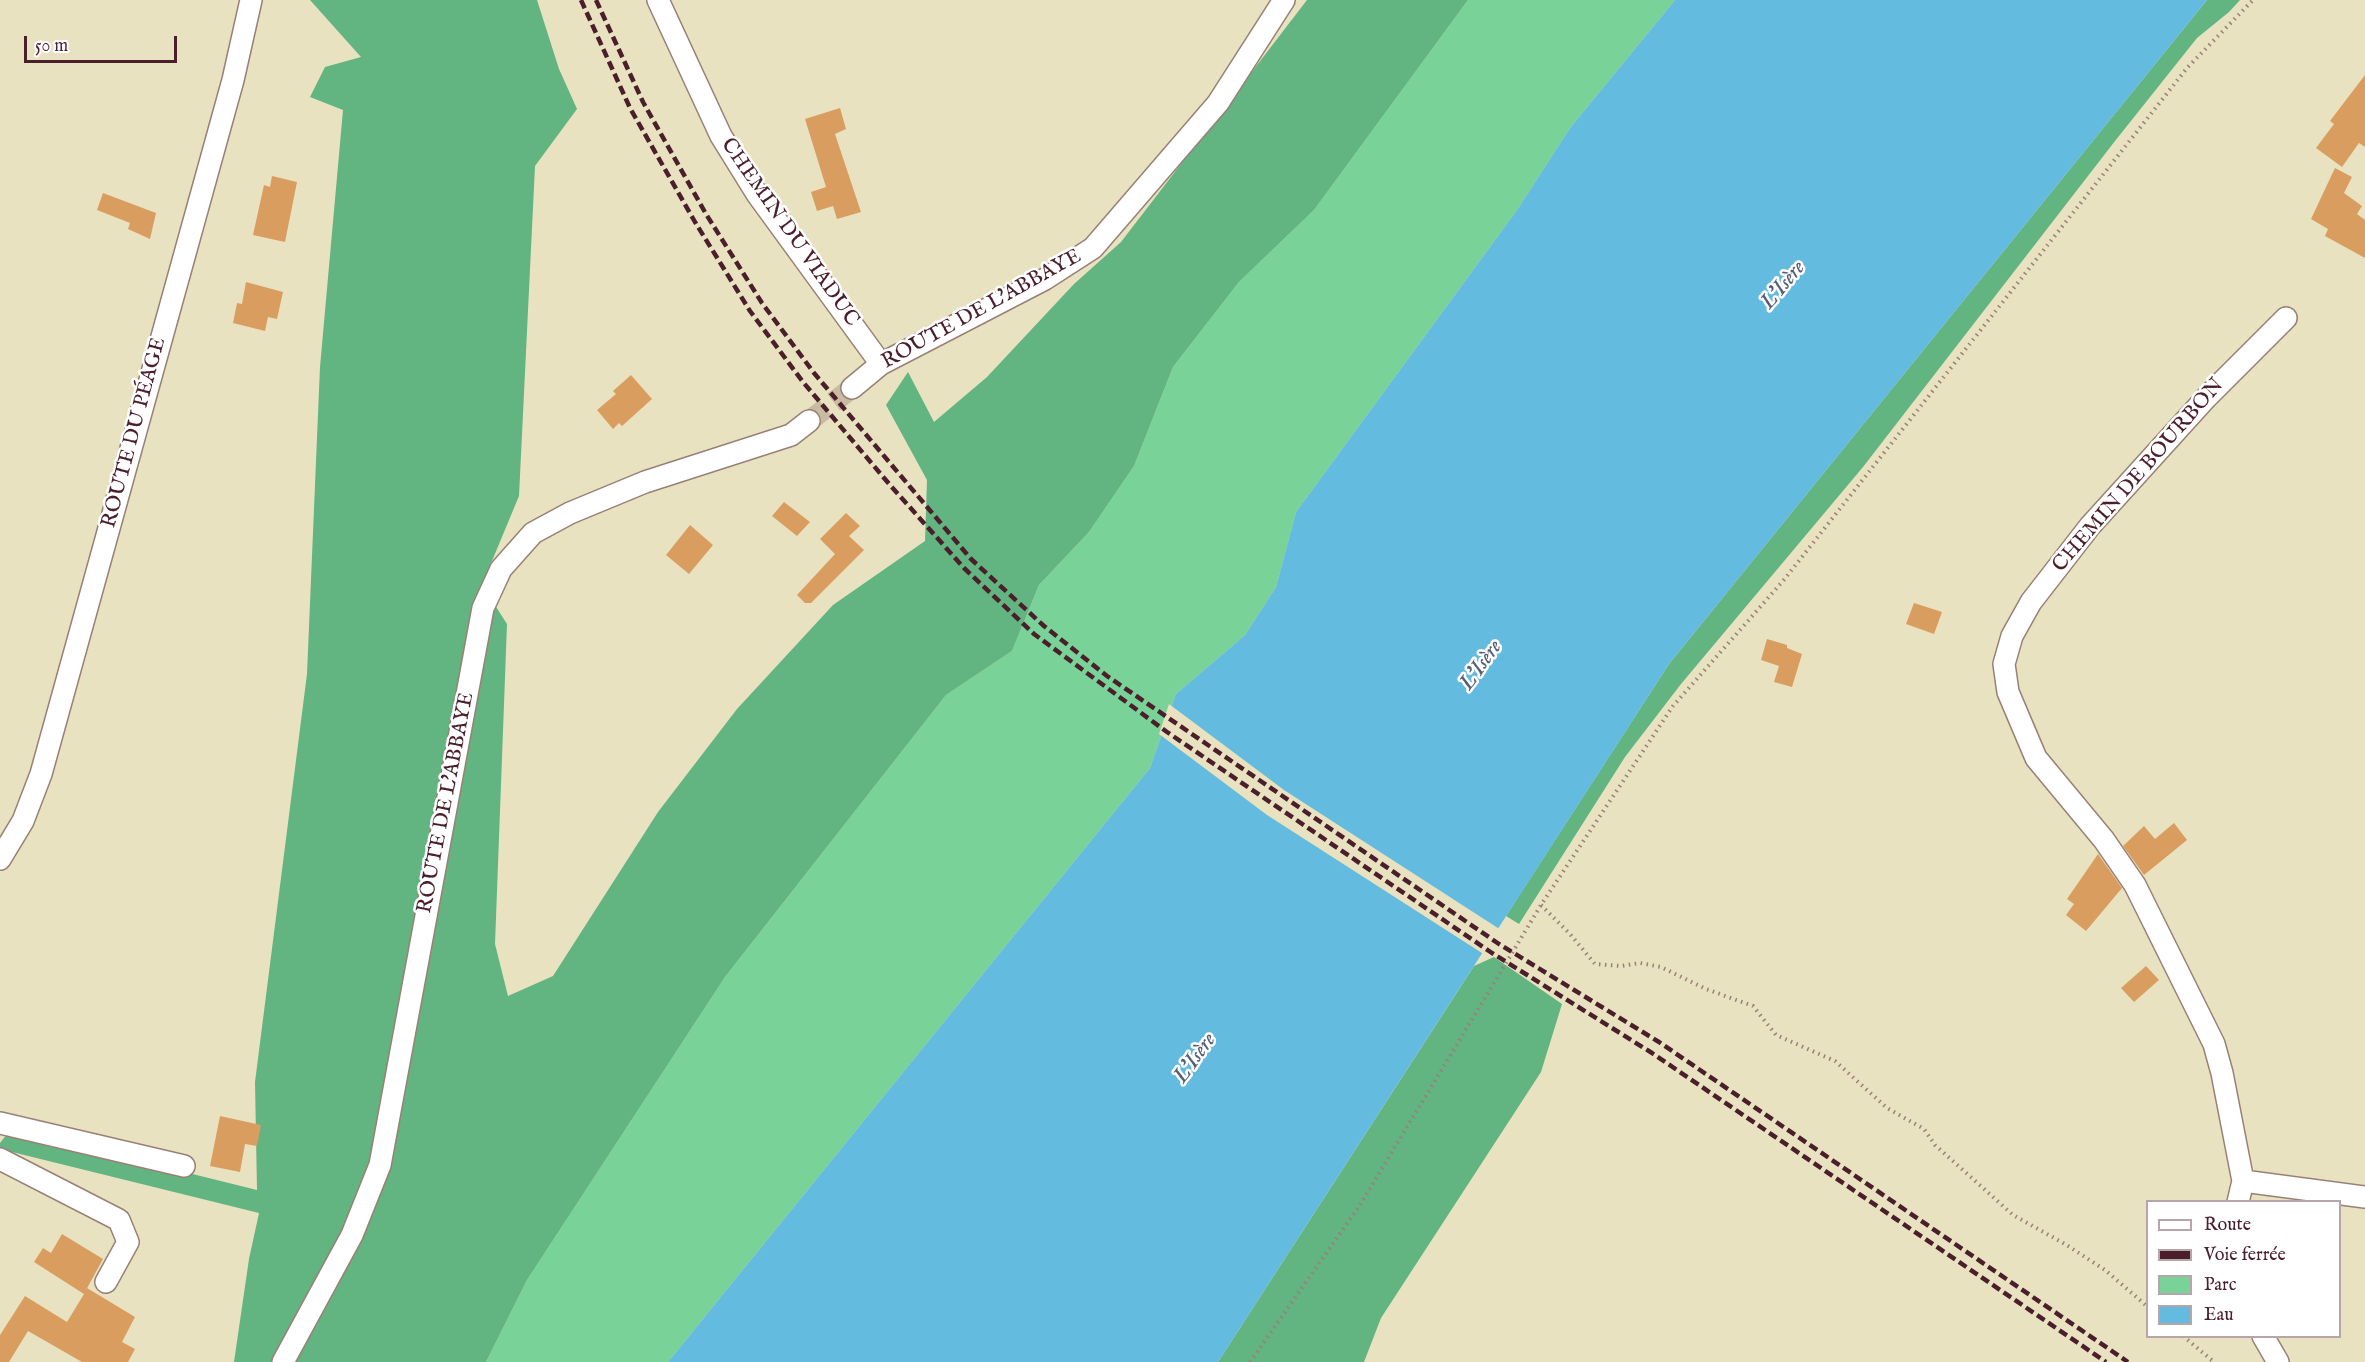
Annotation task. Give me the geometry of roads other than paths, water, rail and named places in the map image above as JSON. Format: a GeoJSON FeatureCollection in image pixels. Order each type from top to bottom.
{"type":"FeatureCollection","features":[{"type":"Feature","properties":{"kind":"street","name":"ROUTE DU PÉAGE"},"geometry":{"type":"LineString","coordinates":[[0,860],[22,821],[41,774],[233,80],[251,0]]}},
{"type":"Feature","properties":{"kind":"street","name":"CHEMIN DU VIADUC"},"geometry":{"type":"LineString","coordinates":[[658,0],[721,136],[757,194],[881,364]]}},
{"type":"Feature","properties":{"kind":"street","name":"ROUTE DE L'ABBAYE"},"geometry":{"type":"LineString","coordinates":[[852,388],[881,364],[1045,279],[1093,248],[1218,103],[1284,0]]}},
{"type":"Feature","properties":{"kind":"street","name":"CHEMIN DE BOURBON"},"geometry":{"type":"LineString","coordinates":[[2286,318],[2206,398],[2090,526],[2031,602],[2012,636],[2004,664],[2008,692],[2036,759],[2104,840],[2135,885],[2214,1044],[2222,1073],[2240,1191],[2365,1197]]}},
{"type":"Feature","properties":{"kind":"street","name":"ROUTE DE L'ABBAYE"},"geometry":{"type":"LineString","coordinates":[[283,1362],[352,1235],[380,1165],[483,608],[501,569],[533,534],[570,513],[645,482],[791,435],[809,421]]}},
{"type":"Feature","properties":{"kind":"street"},"geometry":{"type":"LineString","coordinates":[[0,1123],[184,1166]]}},
{"type":"Feature","properties":{"kind":"street"},"geometry":{"type":"LineString","coordinates":[[0,1159],[119,1220],[128,1242],[106,1282]]}},
{"type":"Feature","properties":{"kind":"street"},"geometry":{"type":"LineString","coordinates":[[2265,1338],[2278,1362]]}},
{"type":"Feature","properties":{"kind":"water","name":"L'Isère"},"geometry":{"type":"Polygon","coordinates":[[[1675,0],[2207,0],[1669,664],[1218,1362],[668,1362],[1150,768],[1176,694],[1245,635],[1276,587],[1296,512],[1517,210],[1570,128],[1675,0]]]}},
{"type":"Feature","properties":{"kind":"tunnel"},"geometry":{"type":"LineString","coordinates":[[809,421],[852,388]]}},
{"type":"Feature","properties":{"kind":"railway"},"geometry":{"type":"LineString","coordinates":[[581,0],[630,108],[695,222],[750,311],[803,382],[890,485],[964,568],[1034,634],[1167,732],[1492,953],[1652,1053],[2106,1362]]}},
{"type":"Feature","properties":{"kind":"railway"},"geometry":{"type":"LineString","coordinates":[[596,0],[643,102],[706,214],[762,303],[814,373],[971,559],[1044,626],[1107,676],[1499,944],[1659,1042],[2128,1362]]}}]}
